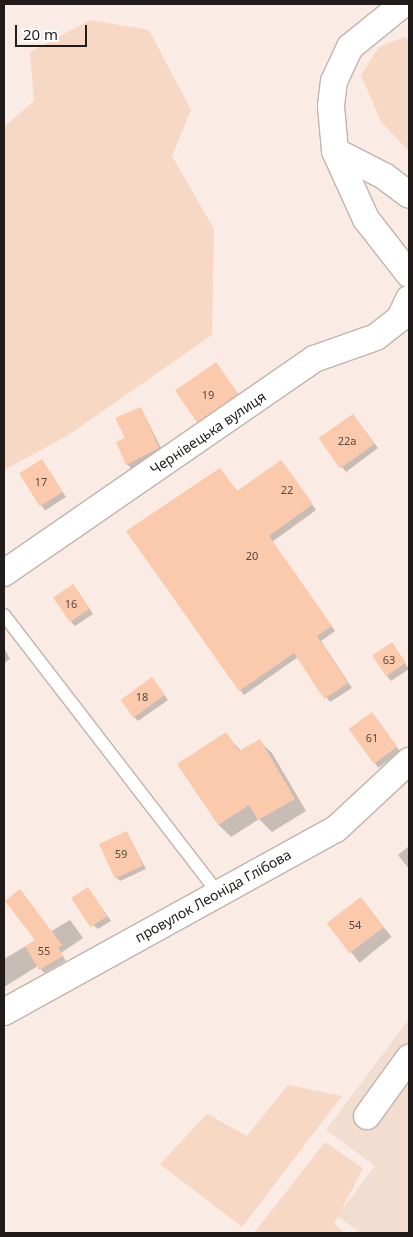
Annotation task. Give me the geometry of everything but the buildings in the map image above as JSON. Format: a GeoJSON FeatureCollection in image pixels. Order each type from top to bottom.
{"type":"FeatureCollection","features":[{"type":"Feature","properties":{"kind":"street"},"geometry":{"type":"LineString","coordinates":[[403,4],[350,47],[334,81],[331,106],[335,151],[366,219],[409,274]]}},
{"type":"Feature","properties":{"kind":"street"},"geometry":{"type":"LineString","coordinates":[[335,151],[384,176],[409,195]]}},
{"type":"Feature","properties":{"kind":"street","name":"Чернівецька вулиця"},"geometry":{"type":"LineString","coordinates":[[4,573],[314,359],[376,337],[400,318],[409,299]]}},
{"type":"Feature","properties":{"kind":"street","name":"провулок Леоніда Глібова"},"geometry":{"type":"LineString","coordinates":[[4,1012],[336,829],[406,772]]}},
{"type":"Feature","properties":{"kind":"street"},"geometry":{"type":"LineString","coordinates":[[367,1116],[409,1058]]}},
{"type":"Feature","properties":{"kind":"lane"},"geometry":{"type":"LineString","coordinates":[[4,615],[218,893]]}},
{"type":"Feature","properties":{"kind":"shaded area"},"geometry":{"type":"Polygon","coordinates":[[[90,20],[149,30],[191,110],[172,156],[214,229],[212,335],[67,436],[4,470],[4,127],[34,101],[30,52],[90,20]]]}},
{"type":"Feature","properties":{"kind":"shaded area"},"geometry":{"type":"Polygon","coordinates":[[[404,37],[409,40],[409,151],[381,122],[361,75],[379,47],[404,37]]]}},
{"type":"Feature","properties":{"kind":"shaded area"},"geometry":{"type":"Polygon","coordinates":[[[409,1019],[409,1233],[361,1233],[337,1216],[375,1166],[326,1130],[409,1019]]]}},
{"type":"Feature","properties":{"kind":"shaded area"},"geometry":{"type":"Polygon","coordinates":[[[288,1085],[342,1096],[242,1227],[160,1164],[207,1114],[247,1136],[288,1085]]]}},
{"type":"Feature","properties":{"kind":"shaded area"},"geometry":{"type":"Polygon","coordinates":[[[325,1142],[363,1168],[334,1224],[345,1233],[254,1233],[325,1142]]]}}]}
